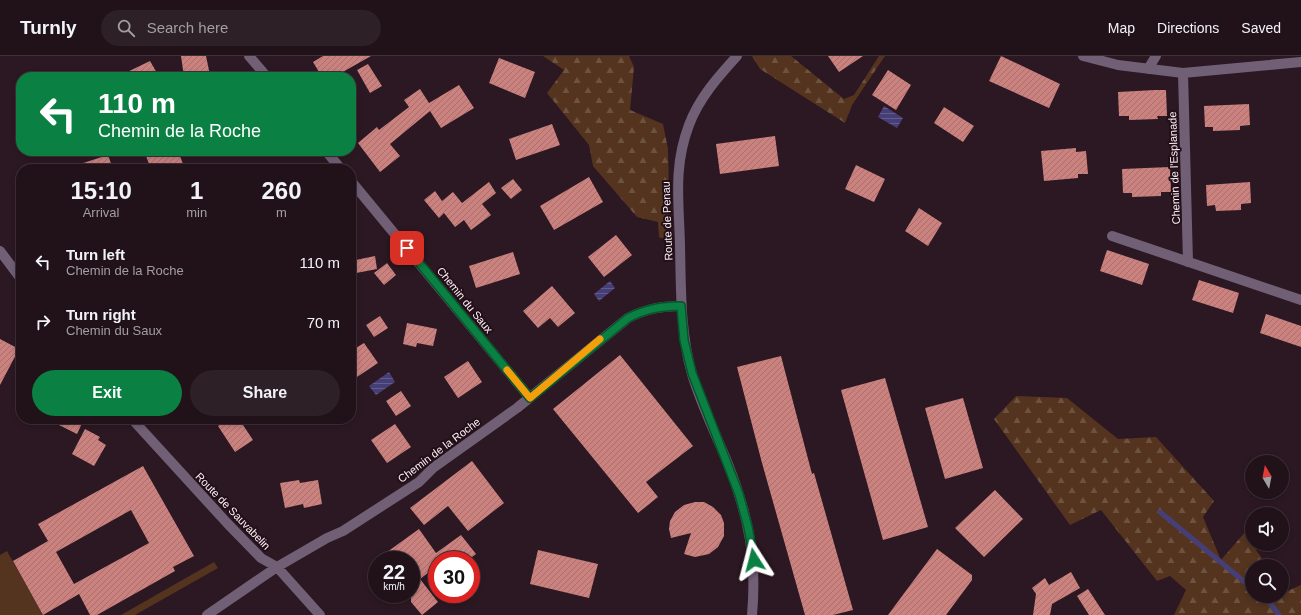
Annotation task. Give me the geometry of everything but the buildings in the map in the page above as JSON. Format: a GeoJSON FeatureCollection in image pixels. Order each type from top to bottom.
{"type":"FeatureCollection","features":[{"type":"Feature","properties":{"kind":"street"},"geometry":{"type":"LineString","coordinates":[[249,56],[263,72]]}},
{"type":"Feature","properties":{"kind":"street","name":"Route de Penau"},"geometry":{"type":"LineString","coordinates":[[737,56],[714,81],[695,110],[682,150],[677,177],[681,306],[684,340],[692,373],[734,479],[748,527],[755,585],[752,615]]}},
{"type":"Feature","properties":{"kind":"street"},"geometry":{"type":"LineString","coordinates":[[1082,56],[1118,65],[1183,73],[1301,62]]}},
{"type":"Feature","properties":{"kind":"street"},"geometry":{"type":"LineString","coordinates":[[1148,69],[1156,56]]}},
{"type":"Feature","properties":{"kind":"street","name":"Chemin de l'Esplanade"},"geometry":{"type":"LineString","coordinates":[[1183,73],[1188,262]]}},
{"type":"Feature","properties":{"kind":"street"},"geometry":{"type":"LineString","coordinates":[[330,156],[337,164]]}},
{"type":"Feature","properties":{"kind":"street","name":"Chemin du Saux"},"geometry":{"type":"LineString","coordinates":[[356,187],[530,398]]}},
{"type":"Feature","properties":{"kind":"street"},"geometry":{"type":"LineString","coordinates":[[1112,236],[1301,300]]}},
{"type":"Feature","properties":{"kind":"street"},"geometry":{"type":"LineString","coordinates":[[0,251],[16,272]]}},
{"type":"Feature","properties":{"kind":"street","name":"Chemin de la Roche"},"geometry":{"type":"LineString","coordinates":[[207,615],[277,567],[327,538],[343,531],[419,482],[433,468],[530,398],[628,318],[642,311],[659,306],[681,306]]}},
{"type":"Feature","properties":{"kind":"street","name":"Route de Sauvabelin"},"geometry":{"type":"LineString","coordinates":[[137,424],[261,558],[277,567],[320,615]]}},
{"type":"Feature","properties":{"kind":"green space"},"geometry":{"type":"Polygon","coordinates":[[[543,56],[629,56],[634,67],[630,110],[663,124],[668,149],[670,242],[659,237],[658,222],[637,217],[593,166],[589,145],[547,93],[564,70],[543,56]]]}},
{"type":"Feature","properties":{"kind":"green space"},"geometry":{"type":"Polygon","coordinates":[[[752,56],[791,56],[844,99],[854,95],[879,56],[885,56],[852,105],[845,123],[760,69],[752,56]]]}},
{"type":"Feature","properties":{"kind":"green space"},"geometry":{"type":"Polygon","coordinates":[[[1016,396],[1067,398],[1118,439],[1156,437],[1214,501],[1203,517],[1221,560],[1245,532],[1245,551],[1257,551],[1262,559],[1245,559],[1245,603],[1289,603],[1289,590],[1301,585],[1301,615],[1174,615],[1186,590],[1170,576],[1157,581],[1101,510],[1070,525],[994,419],[1016,396]]]}},
{"type":"Feature","properties":{"kind":"green space"},"geometry":{"type":"Polygon","coordinates":[[[7,551],[43,615],[0,615],[0,555],[7,551]]]}},
{"type":"Feature","properties":{"kind":"green space"},"geometry":{"type":"Polygon","coordinates":[[[214,562],[218,568],[135,615],[121,615],[214,562]]]}},
{"type":"Feature","properties":{"kind":"shaded area"},"geometry":{"type":"Polygon","coordinates":[[[884,106],[903,118],[897,128],[878,117],[884,106]]]}},
{"type":"Feature","properties":{"kind":"shaded area"},"geometry":{"type":"Polygon","coordinates":[[[610,281],[615,288],[599,301],[594,294],[610,281]]]}},
{"type":"Feature","properties":{"kind":"shaded area"},"geometry":{"type":"Polygon","coordinates":[[[389,372],[395,382],[376,395],[369,386],[389,372]]]}},
{"type":"Feature","properties":{"kind":"waterway"},"geometry":{"type":"LineString","coordinates":[[1160,512],[1245,582]]}},
{"type":"Feature","properties":{"kind":"waterway"},"geometry":{"type":"LineString","coordinates":[[1270,603],[1279,615]]}},
{"type":"Feature","properties":{"kind":"slow traffic"},"geometry":{"type":"LineString","coordinates":[[507,370],[530,398],[600,339]]}},
{"type":"Feature","properties":{"kind":"route"},"geometry":{"type":"LineString","coordinates":[[407,248],[530,398],[628,318],[642,311],[659,306],[681,306],[684,340],[692,373],[739,494],[748,527],[754,560]]}}]}
